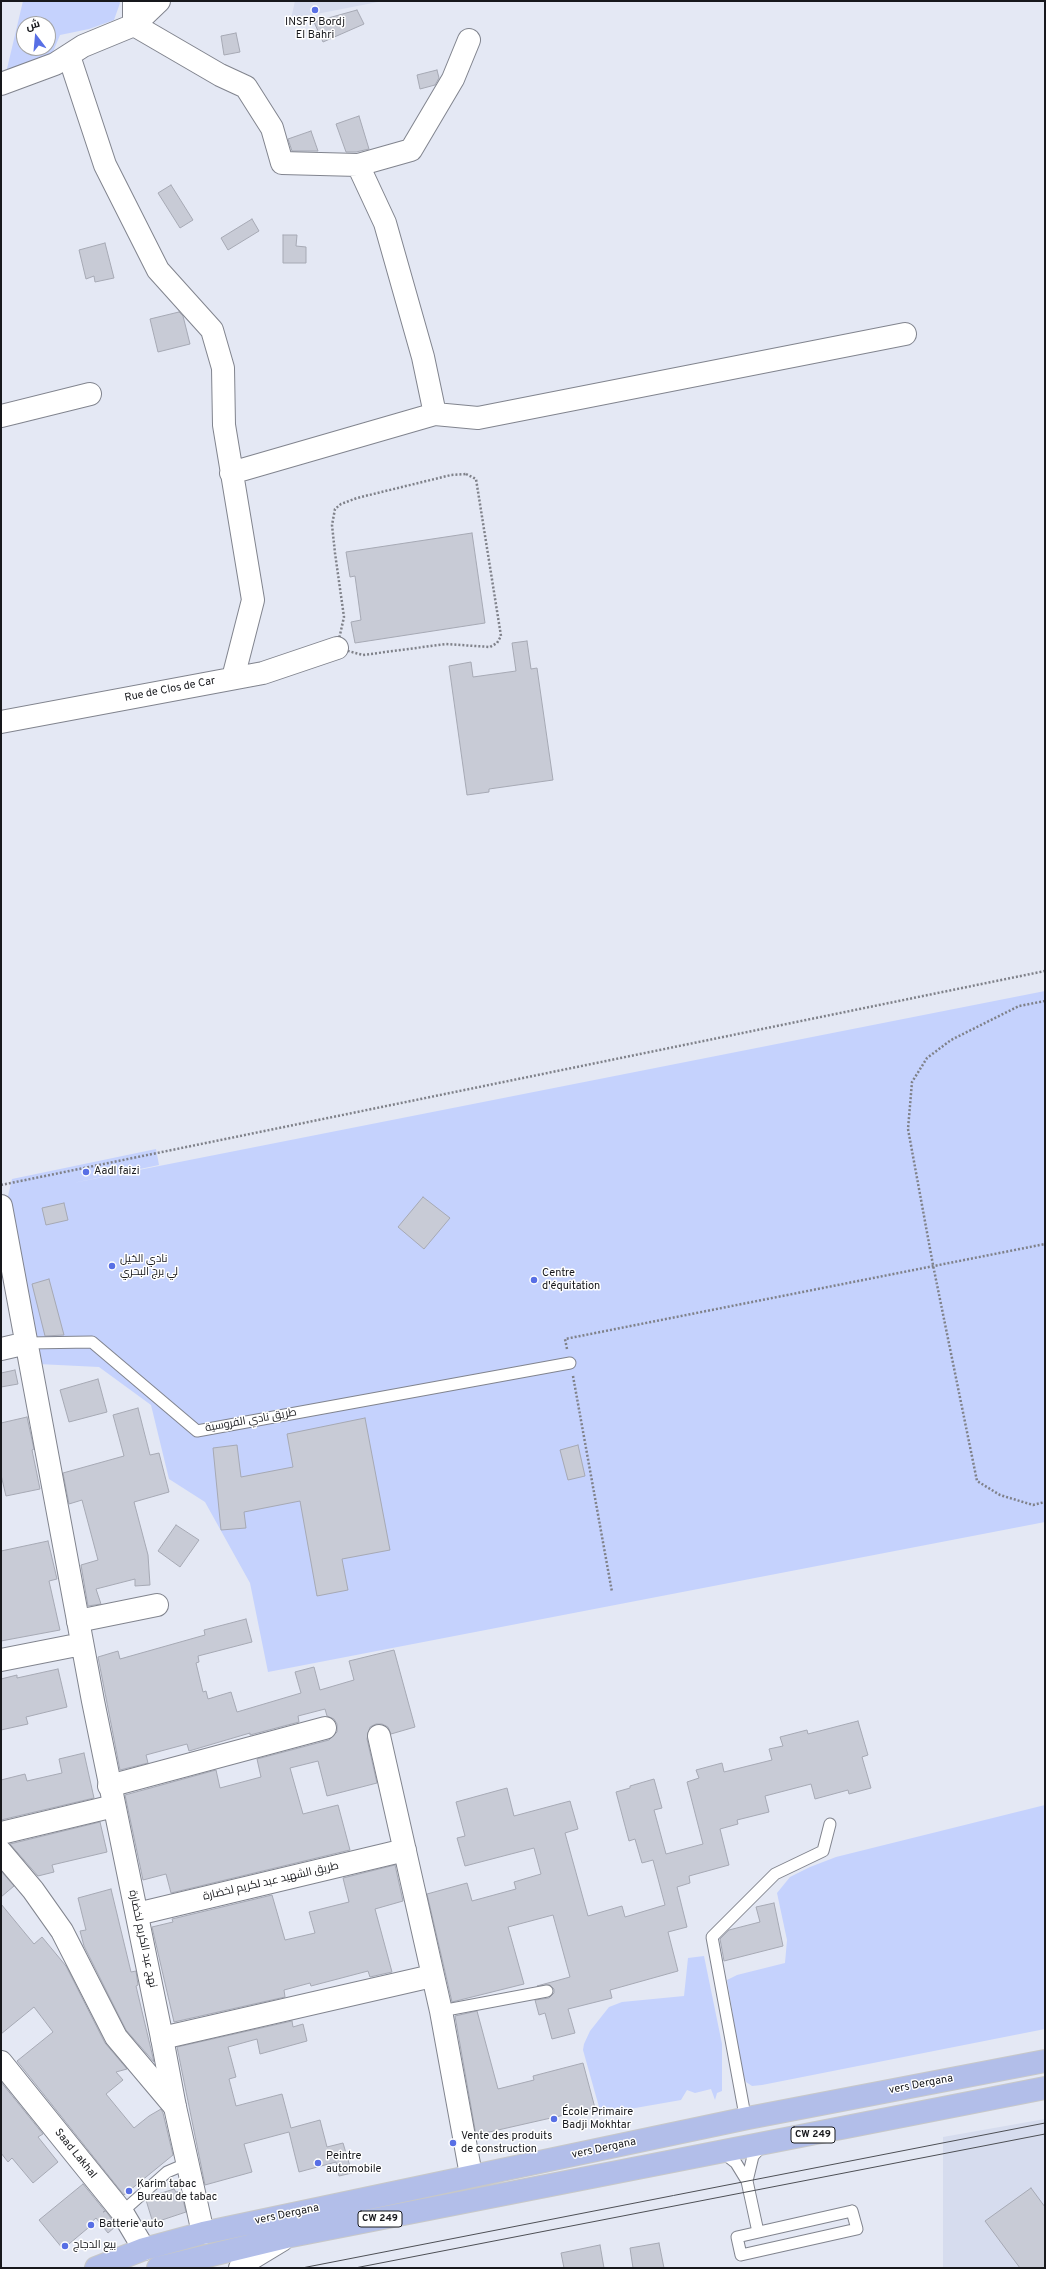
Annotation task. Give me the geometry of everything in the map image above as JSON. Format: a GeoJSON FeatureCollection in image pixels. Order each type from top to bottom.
{"type":"FeatureCollection","features":[{"type":"Feature","properties":{"kind":"main road","name":"vers Dergana"},"geometry":{"type":"LineString","coordinates":[[96,2268],[144,2249],[203,2233],[471,2175],[748,2118],[1045,2061]]}},
{"type":"Feature","properties":{"kind":"main road","name":"CW 249"},"geometry":{"type":"LineString","coordinates":[[158,2268],[190,2265],[286,2237],[628,2169],[866,2125],[1045,2088]]}},
{"type":"Feature","properties":{"kind":"main road"},"geometry":{"type":"LineString","coordinates":[[866,2096],[860,2111],[866,2125]]}},
{"type":"Feature","properties":{"kind":"main road"},"geometry":{"type":"LineString","coordinates":[[626,2144],[634,2156],[628,2169]]}},
{"type":"Feature","properties":{"kind":"street"},"geometry":{"type":"LineString","coordinates":[[134,1],[134,25]]}},
{"type":"Feature","properties":{"kind":"street"},"geometry":{"type":"LineString","coordinates":[[1,84],[55,64],[83,46],[134,25],[159,1]]}},
{"type":"Feature","properties":{"kind":"street"},"geometry":{"type":"LineString","coordinates":[[134,25],[220,75],[246,87],[272,128],[282,162],[358,165],[411,150],[453,78],[469,40]]}},
{"type":"Feature","properties":{"kind":"street"},"geometry":{"type":"LineString","coordinates":[[69,56],[105,165],[158,270],[212,330],[223,368],[224,425],[252,600],[233,678]]}},
{"type":"Feature","properties":{"kind":"street"},"geometry":{"type":"LineString","coordinates":[[358,165],[385,223],[423,357],[435,414]]}},
{"type":"Feature","properties":{"kind":"street"},"geometry":{"type":"LineString","coordinates":[[231,473],[435,414],[478,418],[904,334]]}},
{"type":"Feature","properties":{"kind":"street"},"geometry":{"type":"LineString","coordinates":[[1,416],[90,394]]}},
{"type":"Feature","properties":{"kind":"street","name":"Rue de Clos de Car"},"geometry":{"type":"LineString","coordinates":[[1,722],[263,673],[337,648]]}},
{"type":"Feature","properties":{"kind":"street"},"geometry":{"type":"LineString","coordinates":[[1,1206],[27,1343],[1,1349]]}},
{"type":"Feature","properties":{"kind":"street","name":"نهج عبد الكريم لخضارة"},"geometry":{"type":"LineString","coordinates":[[27,1343],[82,1644],[112,1796],[162,2038],[174,2107],[203,2233]]}},
{"type":"Feature","properties":{"kind":"street"},"geometry":{"type":"LineString","coordinates":[[78,1621],[157,1605]]}},
{"type":"Feature","properties":{"kind":"street"},"geometry":{"type":"LineString","coordinates":[[1,1660],[82,1644]]}},
{"type":"Feature","properties":{"kind":"street"},"geometry":{"type":"LineString","coordinates":[[1,1833],[325,1728]]}},
{"type":"Feature","properties":{"kind":"street"},"geometry":{"type":"LineString","coordinates":[[379,1736],[441,2011],[471,2175]]}},
{"type":"Feature","properties":{"kind":"street","name":"طريق الشهيد عبد لكريم لخضارة"},"geometry":{"type":"LineString","coordinates":[[137,1914],[405,1850]]}},
{"type":"Feature","properties":{"kind":"street"},"geometry":{"type":"LineString","coordinates":[[1,1852],[33,1890],[62,1931],[116,2037],[174,2107]]}},
{"type":"Feature","properties":{"kind":"street"},"geometry":{"type":"LineString","coordinates":[[162,2038],[432,1976]]}},
{"type":"Feature","properties":{"kind":"street","name":"Saad Lakhal"},"geometry":{"type":"LineString","coordinates":[[1,2062],[122,2212],[144,2249]]}},
{"type":"Feature","properties":{"kind":"street"},"geometry":{"type":"LineString","coordinates":[[240,2268],[286,2237]]}},
{"type":"Feature","properties":{"kind":"lane","name":"طريق نادي الفروسية"},"geometry":{"type":"LineString","coordinates":[[27,1343],[92,1342],[196,1431],[570,1363]]}},
{"type":"Feature","properties":{"kind":"lane"},"geometry":{"type":"LineString","coordinates":[[748,2118],[744,2110],[712,1937],[775,1874],[822,1851],[830,1824]]}},
{"type":"Feature","properties":{"kind":"lane"},"geometry":{"type":"LineString","coordinates":[[441,2011],[547,1991]]}},
{"type":"Feature","properties":{"kind":"lane"},"geometry":{"type":"LineString","coordinates":[[747,2181],[753,2156],[763,2144]]}},
{"type":"Feature","properties":{"kind":"lane"},"geometry":{"type":"LineString","coordinates":[[722,2152],[736,2163],[747,2181],[758,2232]]}},
{"type":"Feature","properties":{"kind":"lane"},"geometry":{"type":"LineString","coordinates":[[122,2212],[167,2172],[188,2163]]}},
{"type":"Feature","properties":{"kind":"lane"},"geometry":{"type":"LineString","coordinates":[[852,2211],[857,2229],[741,2255],[737,2238],[758,2232],[852,2211]]}},
{"type":"Feature","properties":{"kind":"path"},"geometry":{"type":"LineString","coordinates":[[466,474],[476,479],[500,636],[497,643],[490,647],[446,644],[363,655],[337,648],[344,617],[332,524],[335,509],[341,504],[357,498],[451,475],[466,474]]}},
{"type":"Feature","properties":{"kind":"path"},"geometry":{"type":"LineString","coordinates":[[1,1186],[1045,971]]}},
{"type":"Feature","properties":{"kind":"path"},"geometry":{"type":"LineString","coordinates":[[1045,1001],[1019,1006],[951,1040],[927,1058],[912,1082],[908,1129],[933,1265],[977,1481],[1000,1495],[1033,1505],[1045,1502]]}},
{"type":"Feature","properties":{"kind":"path"},"geometry":{"type":"LineString","coordinates":[[612,1592],[565,1339],[1045,1244]]}},
{"type":"Feature","properties":{"kind":"shaded area"},"geometry":{"type":"Polygon","coordinates":[[[23,1],[119,1],[120,3],[114,20],[89,29],[60,35],[56,45],[56,16],[19,16],[23,1]]]}},
{"type":"Feature","properties":{"kind":"shaded area","name":"INSFP Bordj El Bahri"},"geometry":{"type":"Polygon","coordinates":[[[295,1],[383,1],[291,19],[295,1]]]}},
{"type":"Feature","properties":{"kind":"shaded area"},"geometry":{"type":"Polygon","coordinates":[[[16,31],[16,56],[47,56],[39,62],[6,73],[16,31]]]}},
{"type":"Feature","properties":{"kind":"shaded area","name":"Centre d'équitation"},"geometry":{"type":"Polygon","coordinates":[[[1045,991],[1045,1522],[268,1672],[250,1583],[205,1502],[169,1479],[151,1405],[99,1367],[38,1364],[8,1196],[12,1179],[156,1149],[159,1165],[73,1183],[1045,991]]]}},
{"type":"Feature","properties":{"kind":"shaded area"},"geometry":{"type":"Polygon","coordinates":[[[1045,1805],[1045,2029],[762,2085],[752,2086],[746,2082],[742,2070],[727,1980],[737,1975],[785,1963],[787,1940],[777,1893],[790,1877],[836,1857],[1045,1805]]]}},
{"type":"Feature","properties":{"kind":"shaded area"},"geometry":{"type":"Polygon","coordinates":[[[704,1956],[722,2044],[722,2091],[717,2093],[715,2100],[711,2089],[695,2093],[687,2090],[681,2100],[601,2114],[583,2050],[590,2031],[609,2007],[622,2002],[684,1996],[688,1958],[704,1956]]]}},
{"type":"Feature","properties":{"kind":"shaded area"},"geometry":{"type":"Polygon","coordinates":[[[1045,2119],[1045,2268],[943,2268],[943,2137],[1045,2119]]]}},
{"type":"Feature","properties":{"kind":"building"},"geometry":{"type":"Polygon","coordinates":[[[357,10],[364,24],[323,42],[314,22],[357,10]]]}},
{"type":"Feature","properties":{"kind":"building"},"geometry":{"type":"Polygon","coordinates":[[[236,33],[240,52],[224,55],[221,36],[236,33]]]}},
{"type":"Feature","properties":{"kind":"building"},"geometry":{"type":"Polygon","coordinates":[[[437,70],[439,78],[435,85],[420,89],[417,75],[437,70]]]}},
{"type":"Feature","properties":{"kind":"building"},"geometry":{"type":"Polygon","coordinates":[[[359,116],[369,149],[356,152],[346,152],[336,124],[359,116]]]}},
{"type":"Feature","properties":{"kind":"building"},"geometry":{"type":"Polygon","coordinates":[[[311,131],[318,151],[292,151],[288,139],[311,131]]]}},
{"type":"Feature","properties":{"kind":"building"},"geometry":{"type":"Polygon","coordinates":[[[171,185],[193,220],[180,228],[158,193],[171,185]]]}},
{"type":"Feature","properties":{"kind":"building"},"geometry":{"type":"Polygon","coordinates":[[[252,219],[259,231],[228,250],[221,238],[252,219]]]}},
{"type":"Feature","properties":{"kind":"building"},"geometry":{"type":"Polygon","coordinates":[[[283,235],[297,235],[296,246],[306,247],[306,263],[283,263],[283,235]]]}},
{"type":"Feature","properties":{"kind":"building"},"geometry":{"type":"Polygon","coordinates":[[[105,243],[114,278],[95,282],[94,276],[86,279],[79,250],[105,243]]]}},
{"type":"Feature","properties":{"kind":"building"},"geometry":{"type":"Polygon","coordinates":[[[179,312],[183,316],[190,344],[158,352],[150,319],[179,312]]]}},
{"type":"Feature","properties":{"kind":"building"},"geometry":{"type":"Polygon","coordinates":[[[472,533],[485,623],[355,643],[351,622],[361,620],[355,576],[350,577],[346,552],[472,533]]]}},
{"type":"Feature","properties":{"kind":"building"},"geometry":{"type":"Polygon","coordinates":[[[527,641],[531,669],[537,668],[553,780],[489,789],[489,792],[467,795],[449,666],[471,662],[473,677],[516,671],[512,643],[527,641]]]}},
{"type":"Feature","properties":{"kind":"building"},"geometry":{"type":"Polygon","coordinates":[[[423,1197],[450,1218],[424,1249],[398,1227],[423,1197]]]}},
{"type":"Feature","properties":{"kind":"building"},"geometry":{"type":"Polygon","coordinates":[[[64,1203],[68,1220],[46,1225],[42,1208],[64,1203]]]}},
{"type":"Feature","properties":{"kind":"building"},"geometry":{"type":"Polygon","coordinates":[[[49,1279],[64,1335],[45,1336],[32,1284],[49,1279]]]}},
{"type":"Feature","properties":{"kind":"building"},"geometry":{"type":"Polygon","coordinates":[[[15,1370],[18,1384],[1,1387],[1,1373],[15,1370]]]}},
{"type":"Feature","properties":{"kind":"building"},"geometry":{"type":"Polygon","coordinates":[[[98,1379],[107,1412],[69,1422],[60,1390],[98,1379]]]}},
{"type":"Feature","properties":{"kind":"building"},"geometry":{"type":"Polygon","coordinates":[[[138,1408],[150,1455],[159,1453],[169,1492],[134,1502],[148,1555],[150,1585],[135,1586],[135,1579],[96,1589],[101,1604],[88,1606],[81,1565],[98,1560],[82,1500],[69,1504],[63,1473],[124,1456],[113,1415],[138,1408]]]}},
{"type":"Feature","properties":{"kind":"building"},"geometry":{"type":"Polygon","coordinates":[[[27,1417],[34,1449],[32,1450],[40,1489],[6,1496],[1,1475],[1,1423],[27,1417]]]}},
{"type":"Feature","properties":{"kind":"building"},"geometry":{"type":"Polygon","coordinates":[[[365,1418],[390,1550],[342,1559],[348,1590],[317,1596],[300,1501],[244,1512],[246,1528],[221,1530],[213,1448],[237,1445],[241,1477],[293,1467],[287,1434],[365,1418]]]}},
{"type":"Feature","properties":{"kind":"building"},"geometry":{"type":"Polygon","coordinates":[[[578,1445],[585,1476],[568,1480],[560,1450],[578,1445]]]}},
{"type":"Feature","properties":{"kind":"building"},"geometry":{"type":"Polygon","coordinates":[[[176,1525],[199,1540],[180,1567],[158,1551],[176,1525]]]}},
{"type":"Feature","properties":{"kind":"building"},"geometry":{"type":"Polygon","coordinates":[[[48,1541],[57,1579],[49,1581],[60,1630],[1,1641],[1,1551],[48,1541]]]}},
{"type":"Feature","properties":{"kind":"building"},"geometry":{"type":"Polygon","coordinates":[[[246,1619],[252,1642],[198,1656],[199,1662],[196,1663],[203,1692],[206,1691],[208,1699],[231,1692],[237,1712],[301,1693],[295,1672],[314,1667],[320,1690],[354,1680],[349,1661],[394,1650],[415,1727],[391,1734],[388,1727],[382,1724],[376,1724],[370,1727],[367,1739],[377,1783],[327,1796],[318,1761],[290,1768],[303,1814],[338,1805],[350,1850],[171,1893],[166,1874],[143,1880],[125,1795],[216,1770],[220,1788],[261,1777],[257,1759],[329,1740],[337,1732],[337,1724],[334,1719],[327,1716],[325,1709],[298,1716],[299,1722],[250,1735],[250,1733],[189,1751],[187,1744],[146,1755],[148,1763],[120,1770],[98,1657],[118,1651],[120,1659],[205,1635],[204,1630],[246,1619]]]}},
{"type":"Feature","properties":{"kind":"building"},"geometry":{"type":"Polygon","coordinates":[[[58,1669],[67,1707],[26,1717],[28,1724],[1,1730],[1,1679],[17,1675],[17,1678],[58,1669]]]}},
{"type":"Feature","properties":{"kind":"building"},"geometry":{"type":"Polygon","coordinates":[[[858,1721],[868,1755],[862,1757],[871,1788],[849,1794],[848,1790],[815,1799],[811,1784],[765,1796],[769,1812],[737,1820],[738,1824],[720,1829],[729,1865],[689,1876],[690,1883],[677,1887],[687,1927],[668,1932],[678,1971],[610,1990],[612,1998],[568,2009],[575,2033],[552,2039],[545,2013],[539,2015],[535,2000],[549,1998],[554,1993],[554,1989],[550,1985],[537,1986],[570,1977],[553,1915],[508,1927],[524,1984],[452,2002],[427,1894],[467,1883],[472,1901],[516,1889],[514,1882],[541,1874],[534,1848],[465,1866],[457,1838],[465,1836],[456,1802],[507,1788],[514,1816],[570,1801],[578,1829],[565,1833],[588,1916],[622,1906],[625,1917],[665,1905],[653,1860],[642,1863],[635,1839],[629,1841],[616,1792],[654,1779],[662,1808],[654,1810],[666,1854],[703,1844],[687,1782],[699,1778],[696,1770],[722,1763],[724,1772],[772,1760],[769,1749],[783,1746],[780,1737],[807,1730],[808,1734],[858,1721]]]}},
{"type":"Feature","properties":{"kind":"building"},"geometry":{"type":"Polygon","coordinates":[[[84,1753],[94,1798],[1,1820],[1,1780],[25,1774],[27,1781],[62,1773],[59,1759],[84,1753]]]}},
{"type":"Feature","properties":{"kind":"building"},"geometry":{"type":"Polygon","coordinates":[[[100,1822],[107,1852],[52,1865],[54,1872],[38,1876],[10,1844],[100,1822]]]}},
{"type":"Feature","properties":{"kind":"building"},"geometry":{"type":"Polygon","coordinates":[[[395,1865],[403,1901],[375,1909],[392,1972],[370,1977],[368,1971],[311,1986],[310,1983],[284,1990],[285,1997],[174,2022],[152,1927],[173,1922],[172,1919],[272,1895],[285,1940],[315,1933],[309,1912],[349,1902],[343,1878],[395,1865]]]}},
{"type":"Feature","properties":{"kind":"building"},"geometry":{"type":"Polygon","coordinates":[[[1,1871],[14,1886],[1,1897],[1,1871]]]}},
{"type":"Feature","properties":{"kind":"building"},"geometry":{"type":"Polygon","coordinates":[[[111,1889],[131,1972],[136,1971],[138,1985],[136,1986],[154,2062],[126,2030],[84,1946],[80,1931],[86,1930],[78,1898],[111,1889]]]}},
{"type":"Feature","properties":{"kind":"building"},"geometry":{"type":"Polygon","coordinates":[[[774,1903],[783,1946],[724,1961],[720,1939],[729,1930],[760,1922],[756,1907],[774,1903]]]}},
{"type":"Feature","properties":{"kind":"building"},"geometry":{"type":"Polygon","coordinates":[[[1,1904],[34,1944],[42,1937],[66,1966],[105,2043],[127,2069],[116,2072],[123,2080],[106,2094],[134,2128],[161,2109],[163,2113],[173,2155],[124,2195],[17,2061],[53,2032],[34,2007],[1,2034],[1,1904]]]}},
{"type":"Feature","properties":{"kind":"building"},"geometry":{"type":"Polygon","coordinates":[[[477,2011],[498,2089],[534,2080],[533,2076],[583,2063],[595,2108],[476,2135],[455,2016],[477,2011]]]}},
{"type":"Feature","properties":{"kind":"building"},"geometry":{"type":"Polygon","coordinates":[[[292,2021],[293,2027],[303,2024],[307,2041],[260,2054],[257,2039],[228,2047],[236,2077],[229,2079],[236,2106],[282,2094],[291,2128],[320,2120],[327,2147],[343,2143],[352,2173],[339,2176],[336,2162],[299,2172],[289,2132],[244,2144],[252,2172],[205,2185],[177,2047],[292,2021]]]}},
{"type":"Feature","properties":{"kind":"building"},"geometry":{"type":"Polygon","coordinates":[[[1,2082],[43,2134],[38,2137],[58,2162],[33,2183],[12,2158],[8,2162],[1,2153],[1,2082]]]}},
{"type":"Feature","properties":{"kind":"building"},"geometry":{"type":"Polygon","coordinates":[[[83,2184],[105,2211],[103,2212],[106,2211],[116,2226],[108,2233],[96,2218],[87,2226],[88,2228],[63,2249],[39,2220],[83,2184]]]}},
{"type":"Feature","properties":{"kind":"building"},"geometry":{"type":"Polygon","coordinates":[[[1031,2188],[1045,2207],[1045,2268],[1020,2268],[985,2221],[1031,2188]]]}},
{"type":"Feature","properties":{"kind":"building"},"geometry":{"type":"Polygon","coordinates":[[[174,2189],[176,2192],[181,2191],[186,2212],[153,2223],[146,2200],[149,2197],[174,2189]]]}},
{"type":"Feature","properties":{"kind":"building"},"geometry":{"type":"Polygon","coordinates":[[[659,2243],[664,2268],[633,2268],[630,2248],[659,2243]]]}},
{"type":"Feature","properties":{"kind":"building"},"geometry":{"type":"Polygon","coordinates":[[[600,2245],[604,2268],[564,2268],[561,2253],[600,2245]]]}},
{"type":"Feature","properties":{"kind":"tram line"},"geometry":{"type":"LineString","coordinates":[[302,2268],[1045,2123]]}},
{"type":"Feature","properties":{"kind":"tram line"},"geometry":{"type":"LineString","coordinates":[[355,2268],[1045,2134]]}},
{"type":"Feature","properties":{"kind":"place","name":"INSFP Bordj El Bahri"},"geometry":{"type":"Point","coordinates":[315,10]}},
{"type":"Feature","properties":{"kind":"place","name":"Aadl faizi"},"geometry":{"type":"Point","coordinates":[86,1172]}},
{"type":"Feature","properties":{"kind":"place","name":"نادي الخيل لي برج البحري"},"geometry":{"type":"Point","coordinates":[112,1266]}},
{"type":"Feature","properties":{"kind":"place","name":"Centre d'équitation"},"geometry":{"type":"Point","coordinates":[534,1280]}},
{"type":"Feature","properties":{"kind":"place","name":"École Primaire Badji Mokhtar"},"geometry":{"type":"Point","coordinates":[554,2119]}},
{"type":"Feature","properties":{"kind":"place","name":"Vente des produits de construction"},"geometry":{"type":"Point","coordinates":[453,2143]}},
{"type":"Feature","properties":{"kind":"place","name":"Peintre automobile"},"geometry":{"type":"Point","coordinates":[318,2163]}},
{"type":"Feature","properties":{"kind":"place","name":"Karim tabac Bureau de tabac"},"geometry":{"type":"Point","coordinates":[129,2191]}},
{"type":"Feature","properties":{"kind":"place","name":"Batterie auto"},"geometry":{"type":"Point","coordinates":[91,2225]}},
{"type":"Feature","properties":{"kind":"place","name":"بيع الدجاج"},"geometry":{"type":"Point","coordinates":[65,2246]}}]}
